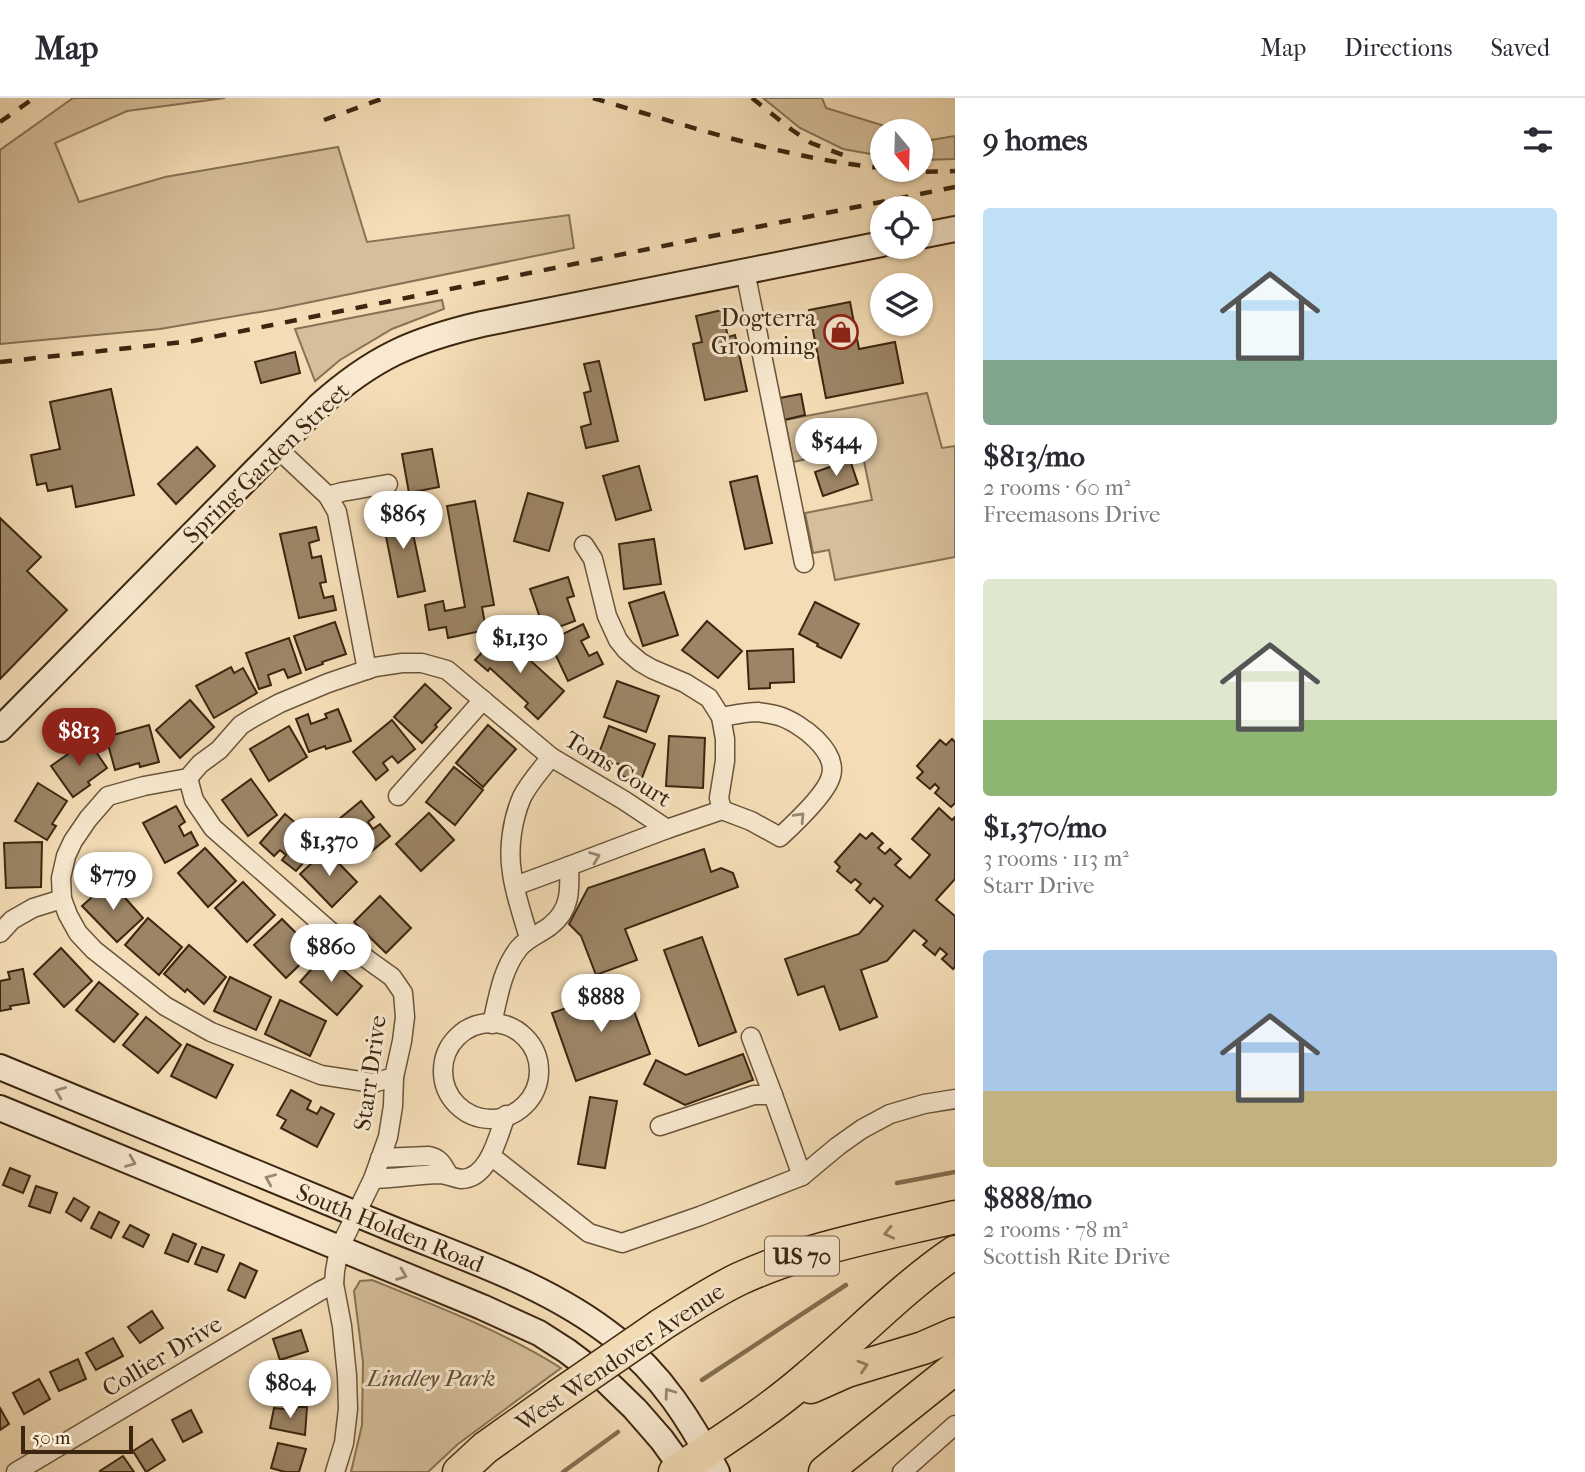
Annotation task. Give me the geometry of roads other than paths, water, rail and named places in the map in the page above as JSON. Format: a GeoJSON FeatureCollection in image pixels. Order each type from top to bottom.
{"type":"FeatureCollection","features":[{"type":"Feature","properties":{"kind":"highway","name":"West Wendover Avenue"},"geometry":{"type":"LineString","coordinates":[[459,1472],[485,1448],[558,1395],[661,1325],[740,1279],[785,1261],[842,1244],[955,1217]]}},
{"type":"Feature","properties":{"kind":"highway"},"geometry":{"type":"LineString","coordinates":[[693,1467],[811,1376],[903,1291],[955,1252]]}},
{"type":"Feature","properties":{"kind":"highway"},"geometry":{"type":"LineString","coordinates":[[778,1402],[847,1371],[923,1348],[955,1334]]}},
{"type":"Feature","properties":{"kind":"highway"},"geometry":{"type":"LineString","coordinates":[[825,1472],[955,1368]]}},
{"type":"Feature","properties":{"kind":"main road"},"geometry":{"type":"LineString","coordinates":[[933,233],[955,229]]}},
{"type":"Feature","properties":{"kind":"main road","name":"Spring Garden Street"},"geometry":{"type":"LineString","coordinates":[[0,729],[343,384],[394,352],[421,341],[482,324],[870,246]]}},
{"type":"Feature","properties":{"kind":"main road","name":"South Holden Road"},"geometry":{"type":"LineString","coordinates":[[0,1067],[523,1282],[553,1297],[590,1320],[625,1347],[657,1378],[680,1408],[693,1467]]}},
{"type":"Feature","properties":{"kind":"main road","name":"South Holden Road"},"geometry":{"type":"LineString","coordinates":[[0,1108],[482,1307],[539,1334],[604,1379],[662,1440],[693,1467]]}},
{"type":"Feature","properties":{"kind":"street"},"geometry":{"type":"LineString","coordinates":[[745,271],[804,563]]}},
{"type":"Feature","properties":{"kind":"street"},"geometry":{"type":"LineString","coordinates":[[277,448],[328,496],[337,512],[367,670],[304,693],[254,717],[242,725],[219,751],[188,778],[108,796],[88,819],[66,856],[61,878],[62,899],[78,933],[94,950],[166,1006],[211,1031],[321,1075],[373,1083],[394,1077]]}},
{"type":"Feature","properties":{"kind":"street"},"geometry":{"type":"LineString","coordinates":[[328,496],[388,484]]}},
{"type":"Feature","properties":{"kind":"street"},"geometry":{"type":"LineString","coordinates":[[584,545],[593,559],[607,616],[618,640],[640,662],[685,683],[709,698],[721,717],[725,739],[725,761],[719,797],[722,810],[751,821],[780,837],[829,783],[832,762],[818,741],[791,721],[779,716],[748,712],[721,717]]}},
{"type":"Feature","properties":{"kind":"street","name":"Toms Court"},"geometry":{"type":"LineString","coordinates":[[367,670],[402,663],[422,663],[447,670],[551,757],[667,829],[722,810]]}},
{"type":"Feature","properties":{"kind":"street"},"geometry":{"type":"LineString","coordinates":[[398,796],[483,699]]}},
{"type":"Feature","properties":{"kind":"street"},"geometry":{"type":"LineString","coordinates":[[529,938],[512,873],[510,849],[514,820],[523,796],[551,757]]}},
{"type":"Feature","properties":{"kind":"street","name":"Starr Drive"},"geometry":{"type":"LineString","coordinates":[[188,778],[194,800],[213,828],[329,931],[392,977],[403,993],[405,1017],[394,1077],[388,1137],[373,1179],[339,1249],[334,1284],[348,1376],[344,1443],[335,1472]]}},
{"type":"Feature","properties":{"kind":"street"},"geometry":{"type":"LineString","coordinates":[[515,886],[667,829]]}},
{"type":"Feature","properties":{"kind":"street"},"geometry":{"type":"LineString","coordinates":[[492,1024],[508,964],[529,938],[551,926],[564,911],[570,893],[569,866]]}},
{"type":"Feature","properties":{"kind":"street"},"geometry":{"type":"LineString","coordinates":[[0,933],[22,914],[62,899]]}},
{"type":"Feature","properties":{"kind":"street"},"geometry":{"type":"LineString","coordinates":[[492,1024],[510,1028],[525,1037],[535,1051],[539,1068],[536,1085],[528,1101],[506,1115],[482,1118],[464,1111],[454,1102],[447,1093],[442,1067],[448,1051],[459,1037],[475,1027],[492,1024]]}},
{"type":"Feature","properties":{"kind":"street"},"geometry":{"type":"LineString","coordinates":[[751,1037],[802,1176]]}},
{"type":"Feature","properties":{"kind":"street"},"geometry":{"type":"LineString","coordinates":[[660,1126],[754,1095],[774,1095]]}},
{"type":"Feature","properties":{"kind":"street"},"geometry":{"type":"LineString","coordinates":[[491,1156],[589,1233],[622,1243],[802,1176],[862,1129],[890,1114],[955,1099]]}},
{"type":"Feature","properties":{"kind":"street"},"geometry":{"type":"LineString","coordinates":[[373,1179],[448,1174],[460,1179],[468,1177],[480,1171],[489,1161],[506,1115]]}},
{"type":"Feature","properties":{"kind":"street"},"geometry":{"type":"LineString","coordinates":[[428,1175],[429,1156]]}},
{"type":"Feature","properties":{"kind":"street"},"geometry":{"type":"LineString","coordinates":[[380,1158],[435,1157],[448,1174]]}},
{"type":"Feature","properties":{"kind":"street","name":"Collier Drive"},"geometry":{"type":"LineString","coordinates":[[16,1472],[334,1284]]}},
{"type":"Feature","properties":{"kind":"street"},"geometry":{"type":"LineString","coordinates":[[902,1472],[955,1425]]}},
{"type":"Feature","properties":{"kind":"waterway"},"geometry":{"type":"LineString","coordinates":[[897,1183],[955,1172]]}},
{"type":"Feature","properties":{"kind":"waterway"},"geometry":{"type":"LineString","coordinates":[[702,1380],[846,1285]]}},
{"type":"Feature","properties":{"kind":"waterway"},"geometry":{"type":"LineString","coordinates":[[563,1472],[618,1432]]}},
{"type":"Feature","properties":{"kind":"railway"},"geometry":{"type":"LineString","coordinates":[[0,122],[34,98]]}},
{"type":"Feature","properties":{"kind":"railway"},"geometry":{"type":"LineString","coordinates":[[324,120],[384,98]]}},
{"type":"Feature","properties":{"kind":"railway"},"geometry":{"type":"LineString","coordinates":[[593,98],[772,149],[870,166]]}},
{"type":"Feature","properties":{"kind":"railway"},"geometry":{"type":"LineString","coordinates":[[752,98],[811,143],[848,157]]}},
{"type":"Feature","properties":{"kind":"railway"},"geometry":{"type":"LineString","coordinates":[[933,172],[955,171]]}},
{"type":"Feature","properties":{"kind":"railway"},"geometry":{"type":"LineString","coordinates":[[0,362],[193,341],[955,187]]}},
{"type":"Feature","properties":{"kind":"place","name":"Dogterra Grooming"},"geometry":{"type":"Point","coordinates":[841,332]}},
{"type":"Feature","properties":{"kind":"park label","name":"Lindley Park"},"geometry":{"type":"Point","coordinates":[431,1378]}}]}
